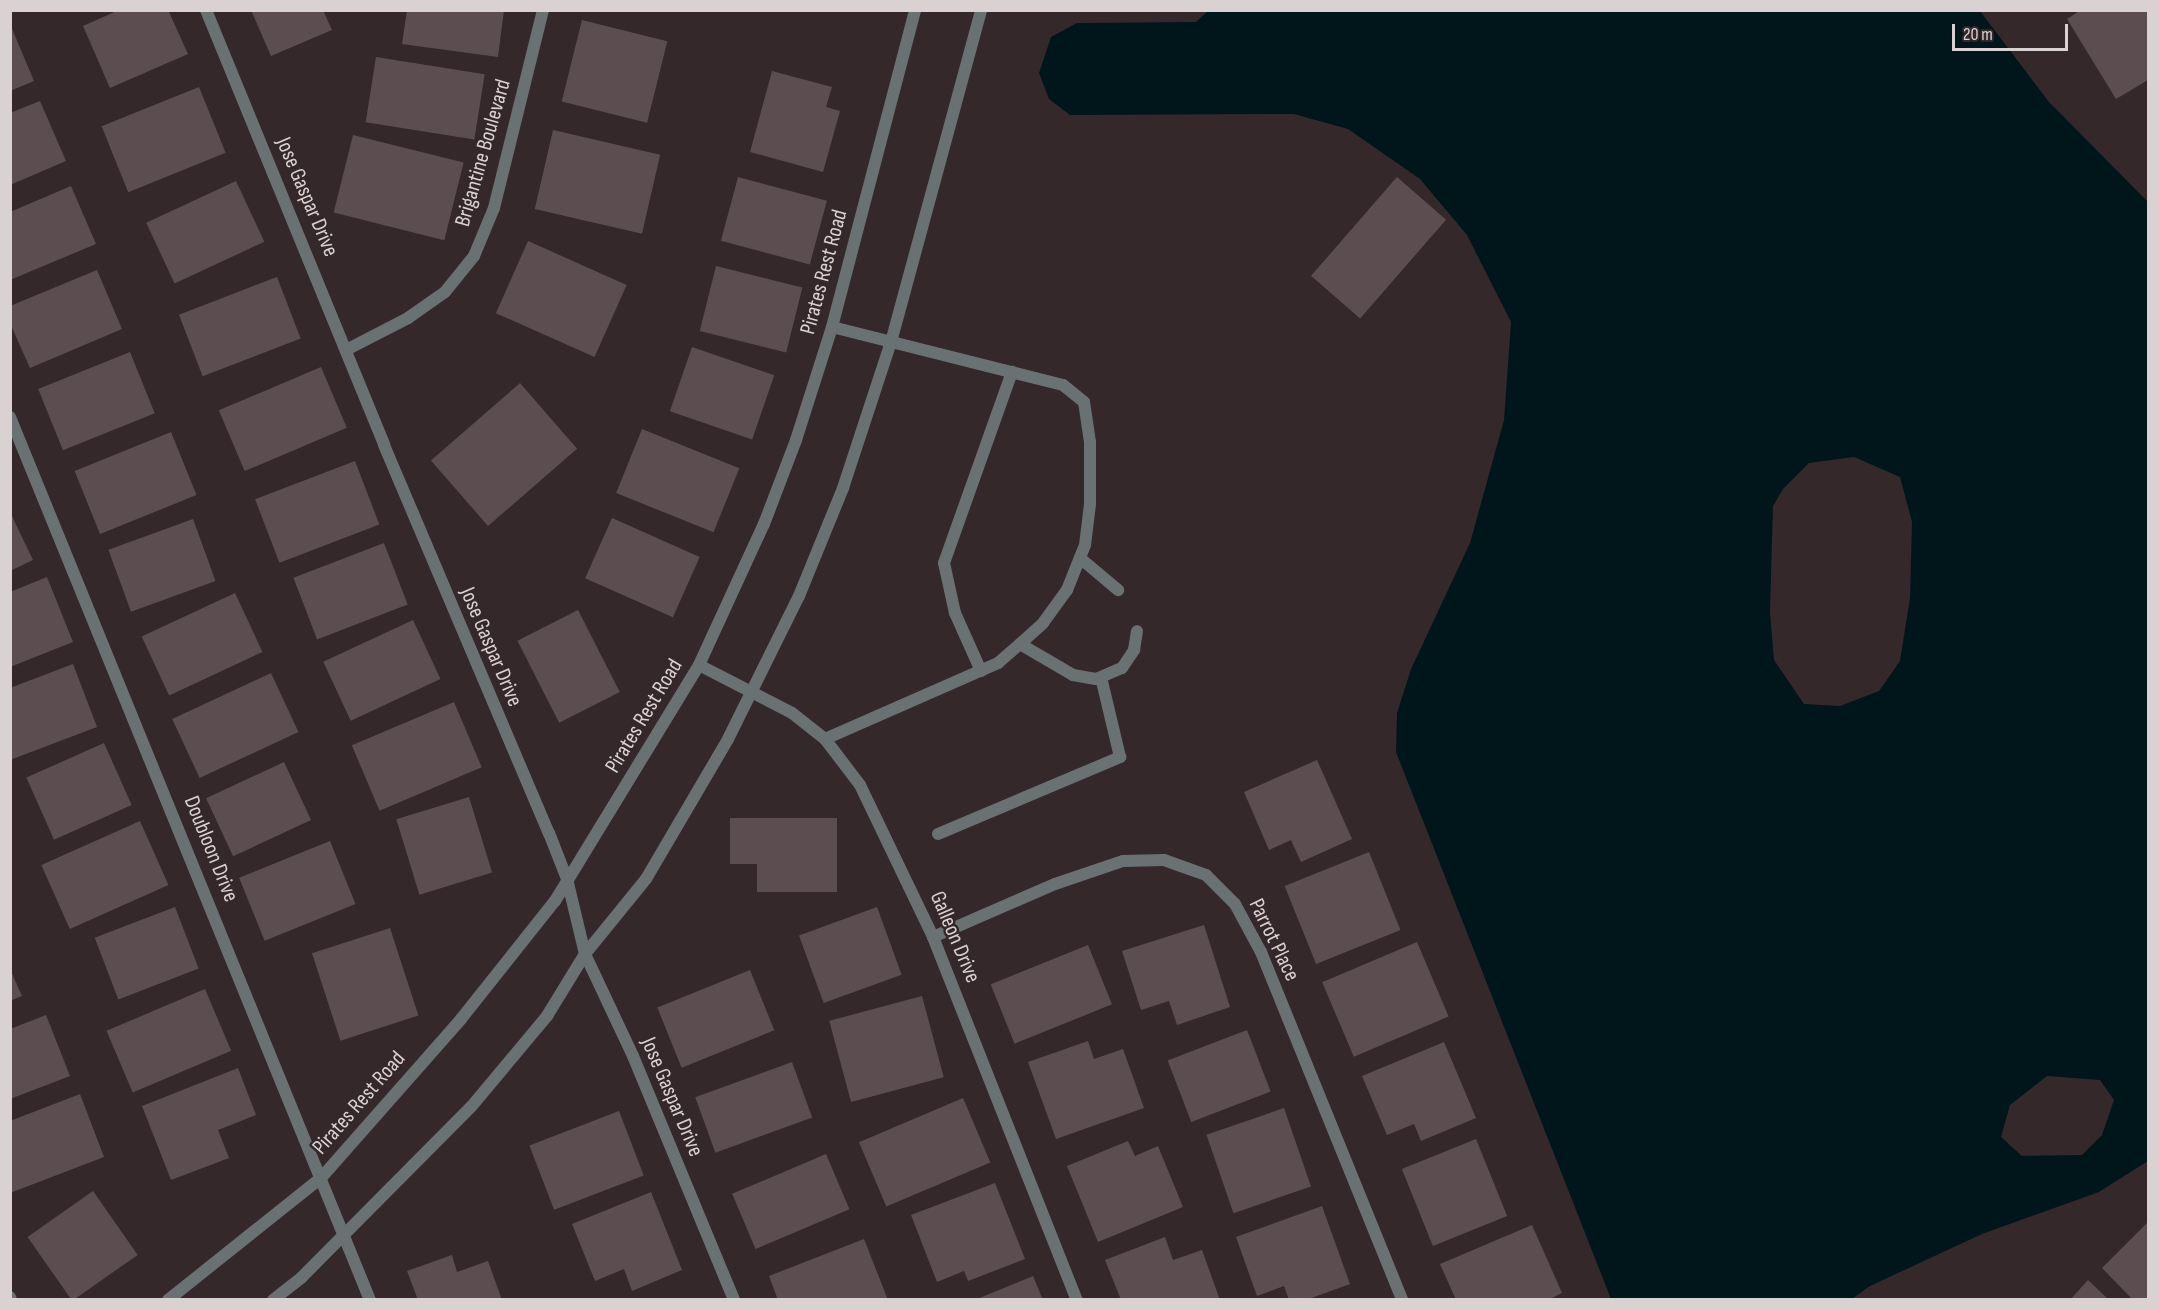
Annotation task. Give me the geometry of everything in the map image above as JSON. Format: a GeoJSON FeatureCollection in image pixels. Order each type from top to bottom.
{"type":"FeatureCollection","features":[{"type":"Feature","properties":{"kind":"street","name":"Jose Gaspar Drive"},"geometry":{"type":"LineString","coordinates":[[206,10],[567,879],[585,954],[633,1056],[734,1299]]}},
{"type":"Feature","properties":{"kind":"street","name":"Brigantine Boulevard"},"geometry":{"type":"LineString","coordinates":[[348,349],[408,318],[445,292],[474,256],[494,208],[543,10]]}},
{"type":"Feature","properties":{"kind":"street","name":"Pirates Rest Road"},"geometry":{"type":"LineString","coordinates":[[168,1299],[321,1178],[461,1019],[555,901],[699,665],[764,524],[796,440],[832,327],[915,10]]}},
{"type":"Feature","properties":{"kind":"street"},"geometry":{"type":"LineString","coordinates":[[273,1299],[342,1237],[471,1107],[547,1016],[585,954],[646,879],[683,819],[799,596],[843,488],[891,342],[981,10]]}},
{"type":"Feature","properties":{"kind":"street"},"geometry":{"type":"LineString","coordinates":[[825,739],[998,663],[1043,624],[1067,590],[1080,558],[1090,504],[1090,442],[1084,402],[1063,385],[832,327]]}},
{"type":"Feature","properties":{"kind":"street"},"geometry":{"type":"LineString","coordinates":[[981,671],[955,613],[944,563],[1012,372]]}},
{"type":"Feature","properties":{"kind":"street","name":"Doubloon Drive"},"geometry":{"type":"LineString","coordinates":[[10,417],[321,1178],[342,1237],[370,1299]]}},
{"type":"Feature","properties":{"kind":"street"},"geometry":{"type":"LineString","coordinates":[[1080,558],[1118,590]]}},
{"type":"Feature","properties":{"kind":"street"},"geometry":{"type":"LineString","coordinates":[[1020,644],[1073,675],[1101,677],[1122,668],[1134,650],[1137,631]]}},
{"type":"Feature","properties":{"kind":"street","name":"Galleon Drive"},"geometry":{"type":"LineString","coordinates":[[699,665],[792,713],[825,739],[860,785],[933,937],[1077,1299]]}},
{"type":"Feature","properties":{"kind":"street"},"geometry":{"type":"LineString","coordinates":[[938,834],[1120,757],[1101,677]]}},
{"type":"Feature","properties":{"kind":"street","name":"Parrot Place"},"geometry":{"type":"LineString","coordinates":[[933,937],[1055,884],[1123,861],[1164,860],[1206,875],[1235,904],[1261,952],[1402,1299]]}},
{"type":"Feature","properties":{"kind":"water"},"geometry":{"type":"Polygon","coordinates":[[[1208,11],[1980,11],[2049,102],[2148,202],[2148,1161],[2099,1192],[1982,1234],[1870,1286],[1852,1299],[1611,1299],[1396,752],[1397,713],[1411,669],[1470,543],[1504,420],[1511,322],[1467,235],[1420,179],[1348,129],[1294,114],[1070,115],[1049,99],[1039,73],[1051,37],[1077,23],[1196,22],[1208,11]],[[1854,457],[1809,463],[1783,489],[1773,506],[1770,612],[1774,660],[1804,704],[1840,706],[1879,691],[1900,661],[1910,598],[1912,522],[1900,477],[1854,457]],[[2047,1076],[2010,1105],[2001,1137],[2022,1156],[2082,1155],[2102,1135],[2114,1100],[2100,1080],[2047,1076]]]}},
{"type":"Feature","properties":{"kind":"building"},"geometry":{"type":"Polygon","coordinates":[[[119,10],[168,10],[188,54],[110,88],[83,26],[119,10]]]}},
{"type":"Feature","properties":{"kind":"building"},"geometry":{"type":"Polygon","coordinates":[[[251,10],[323,10],[332,30],[271,56],[251,10]]]}},
{"type":"Feature","properties":{"kind":"building"},"geometry":{"type":"Polygon","coordinates":[[[407,10],[504,10],[498,57],[402,44],[407,10]]]}},
{"type":"Feature","properties":{"kind":"building"},"geometry":{"type":"Polygon","coordinates":[[[2081,10],[2148,10],[2148,80],[2116,99],[2067,19],[2081,10]]]}},
{"type":"Feature","properties":{"kind":"building"},"geometry":{"type":"Polygon","coordinates":[[[582,20],[667,41],[647,123],[562,102],[582,20]]]}},
{"type":"Feature","properties":{"kind":"building"},"geometry":{"type":"Polygon","coordinates":[[[10,24],[34,81],[10,91],[10,24]]]}},
{"type":"Feature","properties":{"kind":"building"},"geometry":{"type":"Polygon","coordinates":[[[376,57],[485,74],[474,139],[366,122],[376,57]]]}},
{"type":"Feature","properties":{"kind":"building"},"geometry":{"type":"Polygon","coordinates":[[[772,71],[832,87],[826,107],[840,111],[823,172],[750,152],[772,71]]]}},
{"type":"Feature","properties":{"kind":"building"},"geometry":{"type":"Polygon","coordinates":[[[199,87],[226,153],[128,192],[102,126],[199,87]]]}},
{"type":"Feature","properties":{"kind":"building"},"geometry":{"type":"Polygon","coordinates":[[[40,101],[66,161],[10,185],[10,113],[40,101]]]}},
{"type":"Feature","properties":{"kind":"building"},"geometry":{"type":"Polygon","coordinates":[[[553,130],[660,155],[642,234],[535,209],[553,130]]]}},
{"type":"Feature","properties":{"kind":"building"},"geometry":{"type":"Polygon","coordinates":[[[353,135],[464,163],[444,240],[334,213],[353,135]]]}},
{"type":"Feature","properties":{"kind":"building"},"geometry":{"type":"Polygon","coordinates":[[[738,177],[827,201],[810,265],[721,241],[738,177]]]}},
{"type":"Feature","properties":{"kind":"building"},"geometry":{"type":"Polygon","coordinates":[[[1397,177],[1446,220],[1360,319],[1311,276],[1397,177]]]}},
{"type":"Feature","properties":{"kind":"building"},"geometry":{"type":"Polygon","coordinates":[[[236,181],[264,242],[175,284],[146,223],[236,181]]]}},
{"type":"Feature","properties":{"kind":"building"},"geometry":{"type":"Polygon","coordinates":[[[71,186],[96,244],[10,280],[10,212],[71,186]]]}},
{"type":"Feature","properties":{"kind":"building"},"geometry":{"type":"Polygon","coordinates":[[[528,241],[627,285],[595,357],[496,313],[528,241]]]}},
{"type":"Feature","properties":{"kind":"building"},"geometry":{"type":"Polygon","coordinates":[[[716,266],[802,288],[786,353],[700,331],[716,266]]]}},
{"type":"Feature","properties":{"kind":"building"},"geometry":{"type":"Polygon","coordinates":[[[97,270],[122,329],[30,368],[10,323],[10,306],[97,270]]]}},
{"type":"Feature","properties":{"kind":"building"},"geometry":{"type":"Polygon","coordinates":[[[277,277],[301,339],[203,376],[179,315],[277,277]]]}},
{"type":"Feature","properties":{"kind":"building"},"geometry":{"type":"Polygon","coordinates":[[[692,347],[774,375],[752,440],[670,411],[692,347]]]}},
{"type":"Feature","properties":{"kind":"building"},"geometry":{"type":"Polygon","coordinates":[[[130,352],[155,413],[63,450],[38,389],[130,352]]]}},
{"type":"Feature","properties":{"kind":"building"},"geometry":{"type":"Polygon","coordinates":[[[321,367],[347,428],[245,471],[219,410],[321,367]]]}},
{"type":"Feature","properties":{"kind":"building"},"geometry":{"type":"Polygon","coordinates":[[[520,383],[577,449],[488,526],[431,460],[520,383]]]}},
{"type":"Feature","properties":{"kind":"building"},"geometry":{"type":"Polygon","coordinates":[[[642,429],[739,468],[714,532],[616,493],[642,429]]]}},
{"type":"Feature","properties":{"kind":"building"},"geometry":{"type":"Polygon","coordinates":[[[171,432],[196,495],[100,534],[75,471],[171,432]]]}},
{"type":"Feature","properties":{"kind":"building"},"geometry":{"type":"Polygon","coordinates":[[[355,461],[379,524],[279,563],[255,499],[355,461]]]}},
{"type":"Feature","properties":{"kind":"building"},"geometry":{"type":"Polygon","coordinates":[[[10,512],[33,560],[10,571],[10,512]]]}},
{"type":"Feature","properties":{"kind":"building"},"geometry":{"type":"Polygon","coordinates":[[[612,518],[700,557],[673,617],[585,578],[612,518]]]}},
{"type":"Feature","properties":{"kind":"building"},"geometry":{"type":"Polygon","coordinates":[[[193,519],[216,581],[131,612],[108,550],[193,519]]]}},
{"type":"Feature","properties":{"kind":"building"},"geometry":{"type":"Polygon","coordinates":[[[384,543],[408,605],[317,639],[293,578],[384,543]]]}},
{"type":"Feature","properties":{"kind":"building"},"geometry":{"type":"Polygon","coordinates":[[[47,577],[73,642],[10,667],[10,592],[47,577]]]}},
{"type":"Feature","properties":{"kind":"building"},"geometry":{"type":"Polygon","coordinates":[[[235,593],[262,652],[169,695],[142,637],[235,593]]]}},
{"type":"Feature","properties":{"kind":"building"},"geometry":{"type":"Polygon","coordinates":[[[578,610],[620,692],[559,723],[517,641],[578,610]]]}},
{"type":"Feature","properties":{"kind":"building"},"geometry":{"type":"Polygon","coordinates":[[[413,620],[440,679],[351,721],[323,662],[413,620]]]}},
{"type":"Feature","properties":{"kind":"building"},"geometry":{"type":"Polygon","coordinates":[[[73,664],[97,727],[10,760],[10,688],[73,664]]]}},
{"type":"Feature","properties":{"kind":"building"},"geometry":{"type":"Polygon","coordinates":[[[271,673],[298,732],[200,778],[172,719],[271,673]]]}},
{"type":"Feature","properties":{"kind":"building"},"geometry":{"type":"Polygon","coordinates":[[[454,702],[482,767],[380,811],[352,745],[454,702]]]}},
{"type":"Feature","properties":{"kind":"building"},"geometry":{"type":"Polygon","coordinates":[[[104,743],[132,805],[54,840],[26,778],[104,743]]]}},
{"type":"Feature","properties":{"kind":"building"},"geometry":{"type":"Polygon","coordinates":[[[1317,760],[1352,839],[1301,862],[1291,840],[1269,850],[1244,792],[1317,760]]]}},
{"type":"Feature","properties":{"kind":"building"},"geometry":{"type":"Polygon","coordinates":[[[284,762],[311,820],[233,856],[206,798],[284,762]]]}},
{"type":"Feature","properties":{"kind":"building"},"geometry":{"type":"Polygon","coordinates":[[[469,797],[492,873],[419,895],[396,819],[469,797]]]}},
{"type":"Feature","properties":{"kind":"building"},"geometry":{"type":"Polygon","coordinates":[[[730,818],[837,818],[837,892],[757,892],[757,864],[730,864],[730,818]]]}},
{"type":"Feature","properties":{"kind":"building"},"geometry":{"type":"Polygon","coordinates":[[[140,821],[168,885],[70,929],[41,865],[140,821]]]}},
{"type":"Feature","properties":{"kind":"building"},"geometry":{"type":"Polygon","coordinates":[[[330,841],[355,904],[265,941],[239,878],[330,841]]]}},
{"type":"Feature","properties":{"kind":"building"},"geometry":{"type":"Polygon","coordinates":[[[1369,852],[1400,930],[1316,964],[1285,886],[1369,852]]]}},
{"type":"Feature","properties":{"kind":"building"},"geometry":{"type":"Polygon","coordinates":[[[175,907],[199,969],[118,999],[95,938],[175,907]]]}},
{"type":"Feature","properties":{"kind":"building"},"geometry":{"type":"Polygon","coordinates":[[[877,907],[902,975],[824,1003],[799,935],[877,907]]]}},
{"type":"Feature","properties":{"kind":"building"},"geometry":{"type":"Polygon","coordinates":[[[1204,925],[1230,1007],[1177,1025],[1169,1001],[1141,1010],[1122,951],[1204,925]]]}},
{"type":"Feature","properties":{"kind":"building"},"geometry":{"type":"Polygon","coordinates":[[[390,928],[418,1015],[340,1041],[312,953],[390,928]]]}},
{"type":"Feature","properties":{"kind":"building"},"geometry":{"type":"Polygon","coordinates":[[[1417,942],[1449,1017],[1354,1057],[1322,982],[1417,942]]]}},
{"type":"Feature","properties":{"kind":"building"},"geometry":{"type":"Polygon","coordinates":[[[1088,945],[1112,1004],[1015,1044],[991,984],[1088,945]]]}},
{"type":"Feature","properties":{"kind":"building"},"geometry":{"type":"Polygon","coordinates":[[[10,969],[22,996],[10,1001],[10,969]]]}},
{"type":"Feature","properties":{"kind":"building"},"geometry":{"type":"Polygon","coordinates":[[[750,970],[774,1030],[682,1068],[657,1007],[750,970]]]}},
{"type":"Feature","properties":{"kind":"building"},"geometry":{"type":"Polygon","coordinates":[[[205,989],[231,1051],[133,1092],[107,1031],[205,989]]]}},
{"type":"Feature","properties":{"kind":"building"},"geometry":{"type":"Polygon","coordinates":[[[922,996],[944,1077],[851,1102],[829,1021],[922,996]]]}},
{"type":"Feature","properties":{"kind":"building"},"geometry":{"type":"Polygon","coordinates":[[[46,1015],[70,1076],[10,1099],[10,1029],[46,1015]]]}},
{"type":"Feature","properties":{"kind":"building"},"geometry":{"type":"Polygon","coordinates":[[[1247,1030],[1271,1092],[1191,1122],[1168,1060],[1247,1030]]]}},
{"type":"Feature","properties":{"kind":"building"},"geometry":{"type":"Polygon","coordinates":[[[1088,1041],[1094,1059],[1123,1049],[1144,1108],[1056,1139],[1028,1062],[1088,1041]]]}},
{"type":"Feature","properties":{"kind":"building"},"geometry":{"type":"Polygon","coordinates":[[[1444,1042],[1476,1118],[1421,1141],[1414,1124],[1387,1135],[1362,1076],[1444,1042]]]}},
{"type":"Feature","properties":{"kind":"building"},"geometry":{"type":"Polygon","coordinates":[[[792,1062],[812,1117],[715,1153],[695,1097],[792,1062]]]}},
{"type":"Feature","properties":{"kind":"building"},"geometry":{"type":"Polygon","coordinates":[[[238,1068],[256,1115],[218,1130],[229,1158],[171,1180],[142,1106],[238,1068]]]}},
{"type":"Feature","properties":{"kind":"building"},"geometry":{"type":"Polygon","coordinates":[[[80,1094],[104,1157],[10,1193],[10,1121],[80,1094]]]}},
{"type":"Feature","properties":{"kind":"building"},"geometry":{"type":"Polygon","coordinates":[[[963,1098],[990,1162],[886,1207],[859,1142],[963,1098]]]}},
{"type":"Feature","properties":{"kind":"building"},"geometry":{"type":"Polygon","coordinates":[[[1284,1108],[1311,1186],[1233,1213],[1206,1135],[1284,1108]]]}},
{"type":"Feature","properties":{"kind":"building"},"geometry":{"type":"Polygon","coordinates":[[[619,1111],[644,1175],[554,1210],[529,1145],[619,1111]]]}},
{"type":"Feature","properties":{"kind":"building"},"geometry":{"type":"Polygon","coordinates":[[[1476,1139],[1507,1216],[1433,1246],[1402,1169],[1476,1139]]]}},
{"type":"Feature","properties":{"kind":"building"},"geometry":{"type":"Polygon","coordinates":[[[1128,1141],[1135,1156],[1158,1146],[1183,1207],[1098,1242],[1067,1166],[1128,1141]]]}},
{"type":"Feature","properties":{"kind":"building"},"geometry":{"type":"Polygon","coordinates":[[[826,1154],[849,1209],[756,1249],[732,1194],[826,1154]]]}},
{"type":"Feature","properties":{"kind":"building"},"geometry":{"type":"Polygon","coordinates":[[[995,1183],[1025,1259],[968,1281],[964,1271],[937,1282],[911,1215],[995,1183]]]}},
{"type":"Feature","properties":{"kind":"building"},"geometry":{"type":"Polygon","coordinates":[[[93,1191],[138,1255],[72,1300],[27,1237],[93,1191]]]}},
{"type":"Feature","properties":{"kind":"building"},"geometry":{"type":"Polygon","coordinates":[[[651,1192],[682,1270],[632,1291],[624,1269],[595,1281],[572,1224],[651,1192]]]}},
{"type":"Feature","properties":{"kind":"building"},"geometry":{"type":"Polygon","coordinates":[[[1322,1206],[1350,1284],[1306,1300],[1289,1300],[1284,1286],[1257,1296],[1236,1237],[1322,1206]]]}},
{"type":"Feature","properties":{"kind":"building"},"geometry":{"type":"Polygon","coordinates":[[[2148,1222],[2148,1300],[2133,1300],[2102,1268],[2148,1222]]]}},
{"type":"Feature","properties":{"kind":"building"},"geometry":{"type":"Polygon","coordinates":[[[1532,1225],[1562,1293],[1548,1300],[1456,1300],[1440,1264],[1532,1225]]]}},
{"type":"Feature","properties":{"kind":"building"},"geometry":{"type":"Polygon","coordinates":[[[1165,1237],[1173,1260],[1202,1250],[1220,1300],[1121,1300],[1105,1260],[1165,1237]]]}},
{"type":"Feature","properties":{"kind":"building"},"geometry":{"type":"Polygon","coordinates":[[[864,1239],[888,1300],[778,1300],[769,1276],[864,1239]]]}},
{"type":"Feature","properties":{"kind":"building"},"geometry":{"type":"Polygon","coordinates":[[[452,1255],[457,1272],[488,1261],[502,1300],[418,1300],[407,1271],[452,1255]]]}},
{"type":"Feature","properties":{"kind":"building"},"geometry":{"type":"Polygon","coordinates":[[[1033,1276],[1043,1300],[977,1300],[977,1299],[1033,1276]]]}},
{"type":"Feature","properties":{"kind":"building"},"geometry":{"type":"Polygon","coordinates":[[[2088,1280],[2109,1300],[2070,1300],[2088,1280]]]}}]}
